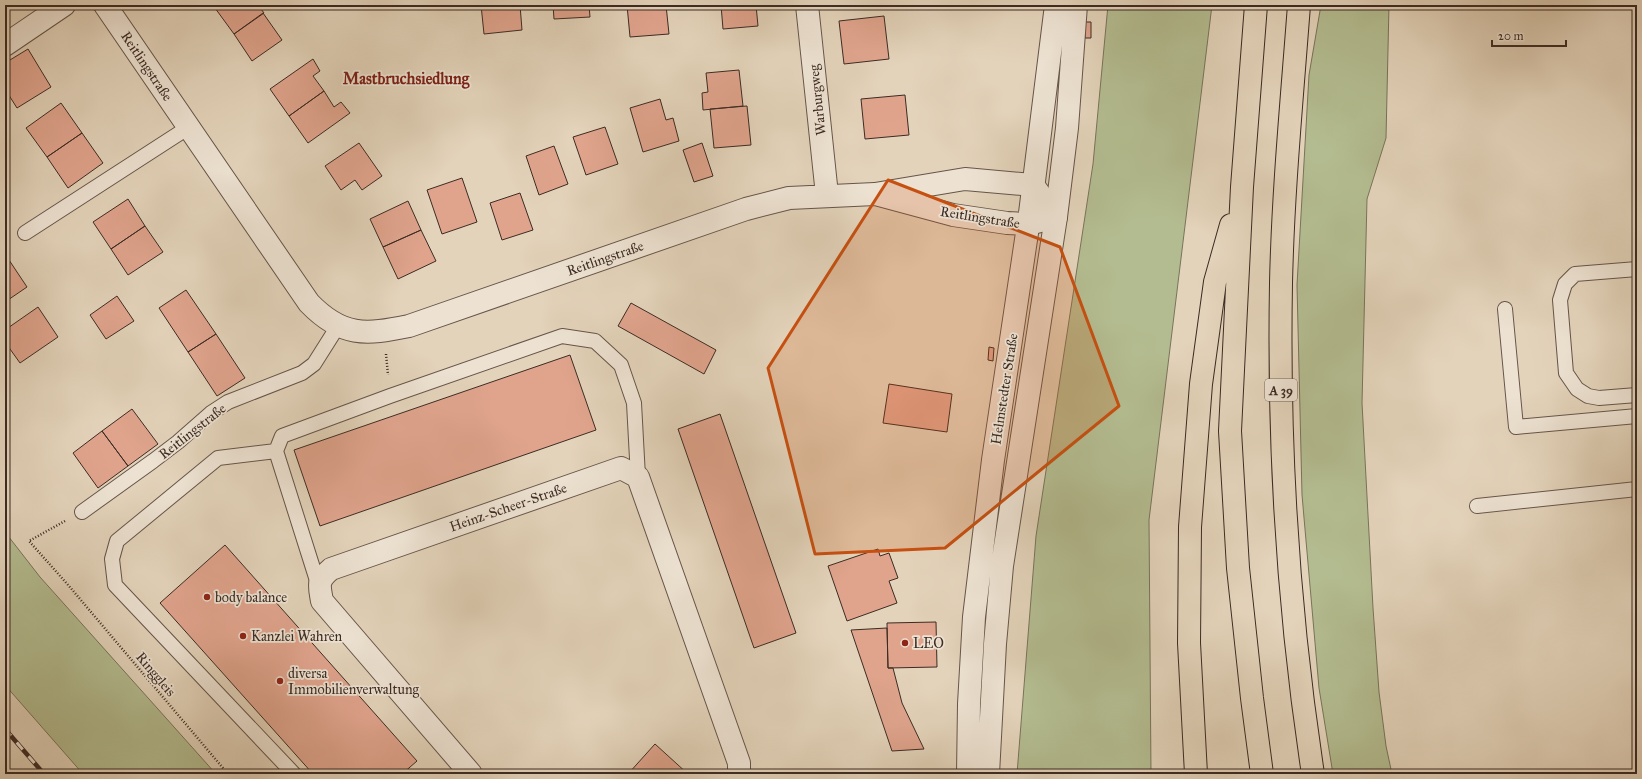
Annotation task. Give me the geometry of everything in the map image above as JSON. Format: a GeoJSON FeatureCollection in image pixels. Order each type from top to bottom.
{"type":"FeatureCollection","features":[{"type":"Feature","properties":{"kind":"highway"},"geometry":{"type":"LineString","coordinates":[[1256,5],[1242,187],[1230,431],[1238,568],[1262,774]]}},
{"type":"Feature","properties":{"kind":"highway","name":"A 39"},"geometry":{"type":"LineString","coordinates":[[1299,5],[1289,132],[1281,282],[1281,437],[1288,569],[1301,698],[1313,774]]}},
{"type":"Feature","properties":{"kind":"highway"},"geometry":{"type":"LineString","coordinates":[[1196,774],[1189,642],[1190,527],[1201,384],[1215,282],[1242,187]]}},
{"type":"Feature","properties":{"kind":"street"},"geometry":{"type":"LineString","coordinates":[[5,44],[64,5]]}},
{"type":"Feature","properties":{"kind":"street","name":"Reitlingstraße"},"geometry":{"type":"LineString","coordinates":[[105,5],[310,303],[323,317],[338,326],[353,330],[368,332],[384,331],[409,326],[746,209],[789,198],[827,195],[875,194],[965,179],[1033,185]]}},
{"type":"Feature","properties":{"kind":"street","name":"Warburgweg"},"geometry":{"type":"LineString","coordinates":[[807,5],[827,195]]}},
{"type":"Feature","properties":{"kind":"street","name":"Helmstedter Straße"},"geometry":{"type":"LineString","coordinates":[[968,774],[969,704],[974,617],[993,460],[1028,224],[1056,5]]}},
{"type":"Feature","properties":{"kind":"street","name":"Helmstedter Straße"},"geometry":{"type":"LineString","coordinates":[[988,774],[995,644],[1002,566],[1056,217],[1067,128],[1076,5]]}},
{"type":"Feature","properties":{"kind":"street"},"geometry":{"type":"LineString","coordinates":[[1033,185],[1056,217]]}},
{"type":"Feature","properties":{"kind":"street","name":"Reitlingstraße"},"geometry":{"type":"LineString","coordinates":[[875,194],[953,215],[1028,224],[1056,217]]}},
{"type":"Feature","properties":{"kind":"street","name":"Heinz-Scheer-Straße"},"geometry":{"type":"LineString","coordinates":[[319,587],[321,578],[331,569],[621,468],[638,477]]}},
{"type":"Feature","properties":{"kind":"street"},"geometry":{"type":"LineString","coordinates":[[638,477],[739,763],[739,774]]}},
{"type":"Feature","properties":{"kind":"street"},"geometry":{"type":"LineString","coordinates":[[319,587],[322,601],[471,774]]}},
{"type":"Feature","properties":{"kind":"lane"},"geometry":{"type":"LineString","coordinates":[[25,233],[189,128]]}},
{"type":"Feature","properties":{"kind":"lane"},"geometry":{"type":"LineString","coordinates":[[1637,269],[1576,274],[1565,284],[1560,300],[1566,373],[1577,389],[1588,396],[1599,398],[1637,395]]}},
{"type":"Feature","properties":{"kind":"lane"},"geometry":{"type":"LineString","coordinates":[[1505,309],[1516,427],[1637,416]]}},
{"type":"Feature","properties":{"kind":"lane","name":"Reitlingstraße"},"geometry":{"type":"LineString","coordinates":[[82,512],[153,461],[228,402],[302,373],[314,364],[338,326]]}},
{"type":"Feature","properties":{"kind":"lane"},"geometry":{"type":"LineString","coordinates":[[319,587],[276,451],[282,436],[390,396],[562,336],[595,341],[621,365],[634,403],[638,477]]}},
{"type":"Feature","properties":{"kind":"lane"},"geometry":{"type":"LineString","coordinates":[[276,451],[218,458],[118,541],[112,559],[115,584],[294,774]]}},
{"type":"Feature","properties":{"kind":"lane"},"geometry":{"type":"LineString","coordinates":[[1477,506],[1637,489]]}},
{"type":"Feature","properties":{"kind":"path"},"geometry":{"type":"LineString","coordinates":[[384,331],[390,396]]}},
{"type":"Feature","properties":{"kind":"path","name":"Ringgleis"},"geometry":{"type":"LineString","coordinates":[[82,512],[29,541],[228,774]]}},
{"type":"Feature","properties":{"kind":"highlighted area"},"geometry":{"type":"Polygon","coordinates":[[[888,180],[1060,247],[1119,406],[945,548],[815,554],[768,368],[888,180]]]}},
{"type":"Feature","properties":{"kind":"green space"},"geometry":{"type":"Polygon","coordinates":[[[1108,5],[1212,5],[1149,520],[1151,774],[1017,774],[1036,536],[1093,164],[1108,5]]]}},
{"type":"Feature","properties":{"kind":"green space"},"geometry":{"type":"Polygon","coordinates":[[[1321,5],[1389,5],[1386,138],[1367,199],[1362,403],[1379,692],[1386,746],[1392,774],[1333,774],[1319,688],[1302,495],[1297,285],[1309,75],[1321,5]]]}},
{"type":"Feature","properties":{"kind":"green space"},"geometry":{"type":"Polygon","coordinates":[[[5,532],[40,577],[216,774],[83,774],[5,685],[5,532]]]}},
{"type":"Feature","properties":{"kind":"building"},"geometry":{"type":"Polygon","coordinates":[[[219,5],[258,5],[264,13],[234,34],[215,8],[219,5]]]}},
{"type":"Feature","properties":{"kind":"building"},"geometry":{"type":"Polygon","coordinates":[[[481,5],[520,5],[522,30],[484,34],[481,5]]]}},
{"type":"Feature","properties":{"kind":"building"},"geometry":{"type":"Polygon","coordinates":[[[553,5],[589,5],[590,17],[554,19],[553,5]]]}},
{"type":"Feature","properties":{"kind":"building"},"geometry":{"type":"Polygon","coordinates":[[[627,5],[666,5],[669,34],[630,37],[627,5]]]}},
{"type":"Feature","properties":{"kind":"building"},"geometry":{"type":"Polygon","coordinates":[[[721,5],[756,5],[758,26],[723,29],[721,5]]]}},
{"type":"Feature","properties":{"kind":"building"},"geometry":{"type":"Polygon","coordinates":[[[263,13],[282,40],[252,61],[234,34],[263,13]]]}},
{"type":"Feature","properties":{"kind":"building"},"geometry":{"type":"Polygon","coordinates":[[[884,16],[889,59],[844,64],[839,21],[884,16]]]}},
{"type":"Feature","properties":{"kind":"building"},"geometry":{"type":"Polygon","coordinates":[[[1085,22],[1091,22],[1091,38],[1085,38],[1085,22]]]}},
{"type":"Feature","properties":{"kind":"building"},"geometry":{"type":"Polygon","coordinates":[[[28,49],[51,87],[17,108],[5,89],[5,63],[28,49]]]}},
{"type":"Feature","properties":{"kind":"building"},"geometry":{"type":"Polygon","coordinates":[[[313,59],[320,71],[313,76],[324,91],[289,116],[270,89],[313,59]]]}},
{"type":"Feature","properties":{"kind":"building"},"geometry":{"type":"Polygon","coordinates":[[[739,70],[743,106],[703,110],[702,93],[708,92],[706,73],[739,70]]]}},
{"type":"Feature","properties":{"kind":"building"},"geometry":{"type":"Polygon","coordinates":[[[324,91],[334,107],[341,102],[350,113],[308,143],[289,116],[324,91]]]}},
{"type":"Feature","properties":{"kind":"building"},"geometry":{"type":"Polygon","coordinates":[[[905,95],[909,135],[865,139],[861,99],[905,95]]]}},
{"type":"Feature","properties":{"kind":"building"},"geometry":{"type":"Polygon","coordinates":[[[660,99],[666,120],[673,118],[679,141],[643,152],[630,108],[660,99]]]}},
{"type":"Feature","properties":{"kind":"building"},"geometry":{"type":"Polygon","coordinates":[[[61,103],[82,133],[47,157],[26,128],[61,103]]]}},
{"type":"Feature","properties":{"kind":"building"},"geometry":{"type":"Polygon","coordinates":[[[747,106],[751,145],[714,148],[710,109],[747,106]]]}},
{"type":"Feature","properties":{"kind":"building"},"geometry":{"type":"Polygon","coordinates":[[[605,127],[618,164],[586,175],[573,137],[605,127]]]}},
{"type":"Feature","properties":{"kind":"building"},"geometry":{"type":"Polygon","coordinates":[[[82,133],[103,163],[68,188],[47,157],[82,133]]]}},
{"type":"Feature","properties":{"kind":"building"},"geometry":{"type":"Polygon","coordinates":[[[359,143],[382,176],[362,190],[355,180],[341,190],[325,166],[359,143]]]}},
{"type":"Feature","properties":{"kind":"building"},"geometry":{"type":"Polygon","coordinates":[[[702,143],[713,176],[694,182],[683,150],[702,143]]]}},
{"type":"Feature","properties":{"kind":"building"},"geometry":{"type":"Polygon","coordinates":[[[554,146],[568,184],[539,195],[526,156],[554,146]]]}},
{"type":"Feature","properties":{"kind":"building"},"geometry":{"type":"Polygon","coordinates":[[[462,178],[477,222],[442,234],[427,190],[462,178]]]}},
{"type":"Feature","properties":{"kind":"building"},"geometry":{"type":"Polygon","coordinates":[[[520,193],[533,230],[502,240],[490,203],[520,193]]]}},
{"type":"Feature","properties":{"kind":"building"},"geometry":{"type":"Polygon","coordinates":[[[128,199],[145,226],[111,249],[93,222],[128,199]]]}},
{"type":"Feature","properties":{"kind":"building"},"geometry":{"type":"Polygon","coordinates":[[[408,201],[421,230],[383,247],[370,219],[408,201]]]}},
{"type":"Feature","properties":{"kind":"building"},"geometry":{"type":"Polygon","coordinates":[[[145,226],[163,252],[128,275],[111,249],[145,226]]]}},
{"type":"Feature","properties":{"kind":"building"},"geometry":{"type":"Polygon","coordinates":[[[421,230],[436,261],[398,279],[383,247],[421,230]]]}},
{"type":"Feature","properties":{"kind":"building"},"geometry":{"type":"Polygon","coordinates":[[[5,254],[27,287],[5,302],[5,254]]]}},
{"type":"Feature","properties":{"kind":"building"},"geometry":{"type":"Polygon","coordinates":[[[186,290],[216,334],[188,352],[159,308],[186,290]]]}},
{"type":"Feature","properties":{"kind":"building"},"geometry":{"type":"Polygon","coordinates":[[[117,296],[134,321],[106,339],[90,315],[117,296]]]}},
{"type":"Feature","properties":{"kind":"building"},"geometry":{"type":"Polygon","coordinates":[[[631,303],[716,350],[704,374],[618,326],[631,303]]]}},
{"type":"Feature","properties":{"kind":"building"},"geometry":{"type":"Polygon","coordinates":[[[38,307],[58,337],[20,363],[5,342],[5,330],[38,307]]]}},
{"type":"Feature","properties":{"kind":"building"},"geometry":{"type":"Polygon","coordinates":[[[216,334],[245,378],[217,396],[188,352],[216,334]]]}},
{"type":"Feature","properties":{"kind":"building"},"geometry":{"type":"Polygon","coordinates":[[[989,347],[994,348],[993,361],[988,360],[989,347]]]}},
{"type":"Feature","properties":{"kind":"building"},"geometry":{"type":"Polygon","coordinates":[[[570,355],[596,430],[320,526],[294,450],[570,355]]]}},
{"type":"Feature","properties":{"kind":"building"},"geometry":{"type":"Polygon","coordinates":[[[889,384],[952,394],[947,432],[883,423],[889,384]]]}},
{"type":"Feature","properties":{"kind":"building"},"geometry":{"type":"Polygon","coordinates":[[[132,409],[158,444],[128,466],[102,431],[132,409]]]}},
{"type":"Feature","properties":{"kind":"building"},"geometry":{"type":"Polygon","coordinates":[[[720,414],[796,633],[754,648],[678,429],[720,414]]]}},
{"type":"Feature","properties":{"kind":"building"},"geometry":{"type":"Polygon","coordinates":[[[102,431],[128,466],[98,488],[73,453],[102,431]]]}},
{"type":"Feature","properties":{"kind":"building"},"geometry":{"type":"Polygon","coordinates":[[[225,545],[417,761],[402,774],[313,774],[160,603],[225,545]]]}},
{"type":"Feature","properties":{"kind":"building"},"geometry":{"type":"Polygon","coordinates":[[[878,549],[880,556],[889,553],[898,578],[889,581],[897,603],[847,621],[828,566],[878,549]]]}},
{"type":"Feature","properties":{"kind":"building"},"geometry":{"type":"Polygon","coordinates":[[[936,622],[937,667],[888,668],[887,623],[936,622]]]}},
{"type":"Feature","properties":{"kind":"building"},"geometry":{"type":"Polygon","coordinates":[[[887,628],[888,668],[893,668],[902,703],[924,749],[892,751],[851,630],[887,628]]]}},
{"type":"Feature","properties":{"kind":"building"},"geometry":{"type":"Polygon","coordinates":[[[655,744],[688,774],[628,774],[655,744]]]}},
{"type":"Feature","properties":{"kind":"railway"},"geometry":{"type":"LineString","coordinates":[[5,729],[44,774]]}},
{"type":"Feature","properties":{"kind":"place","name":"body balance"},"geometry":{"type":"Point","coordinates":[207,597]}},
{"type":"Feature","properties":{"kind":"place","name":"Kanzlei Wahren"},"geometry":{"type":"Point","coordinates":[243,636]}},
{"type":"Feature","properties":{"kind":"place","name":"LEO"},"geometry":{"type":"Point","coordinates":[905,643]}},
{"type":"Feature","properties":{"kind":"place","name":"diversa Immobilienverwaltung"},"geometry":{"type":"Point","coordinates":[280,681]}},
{"type":"Feature","properties":{"kind":"district","name":"Mastbruchsiedlung"},"geometry":{"type":"Point","coordinates":[406,78]}}]}
